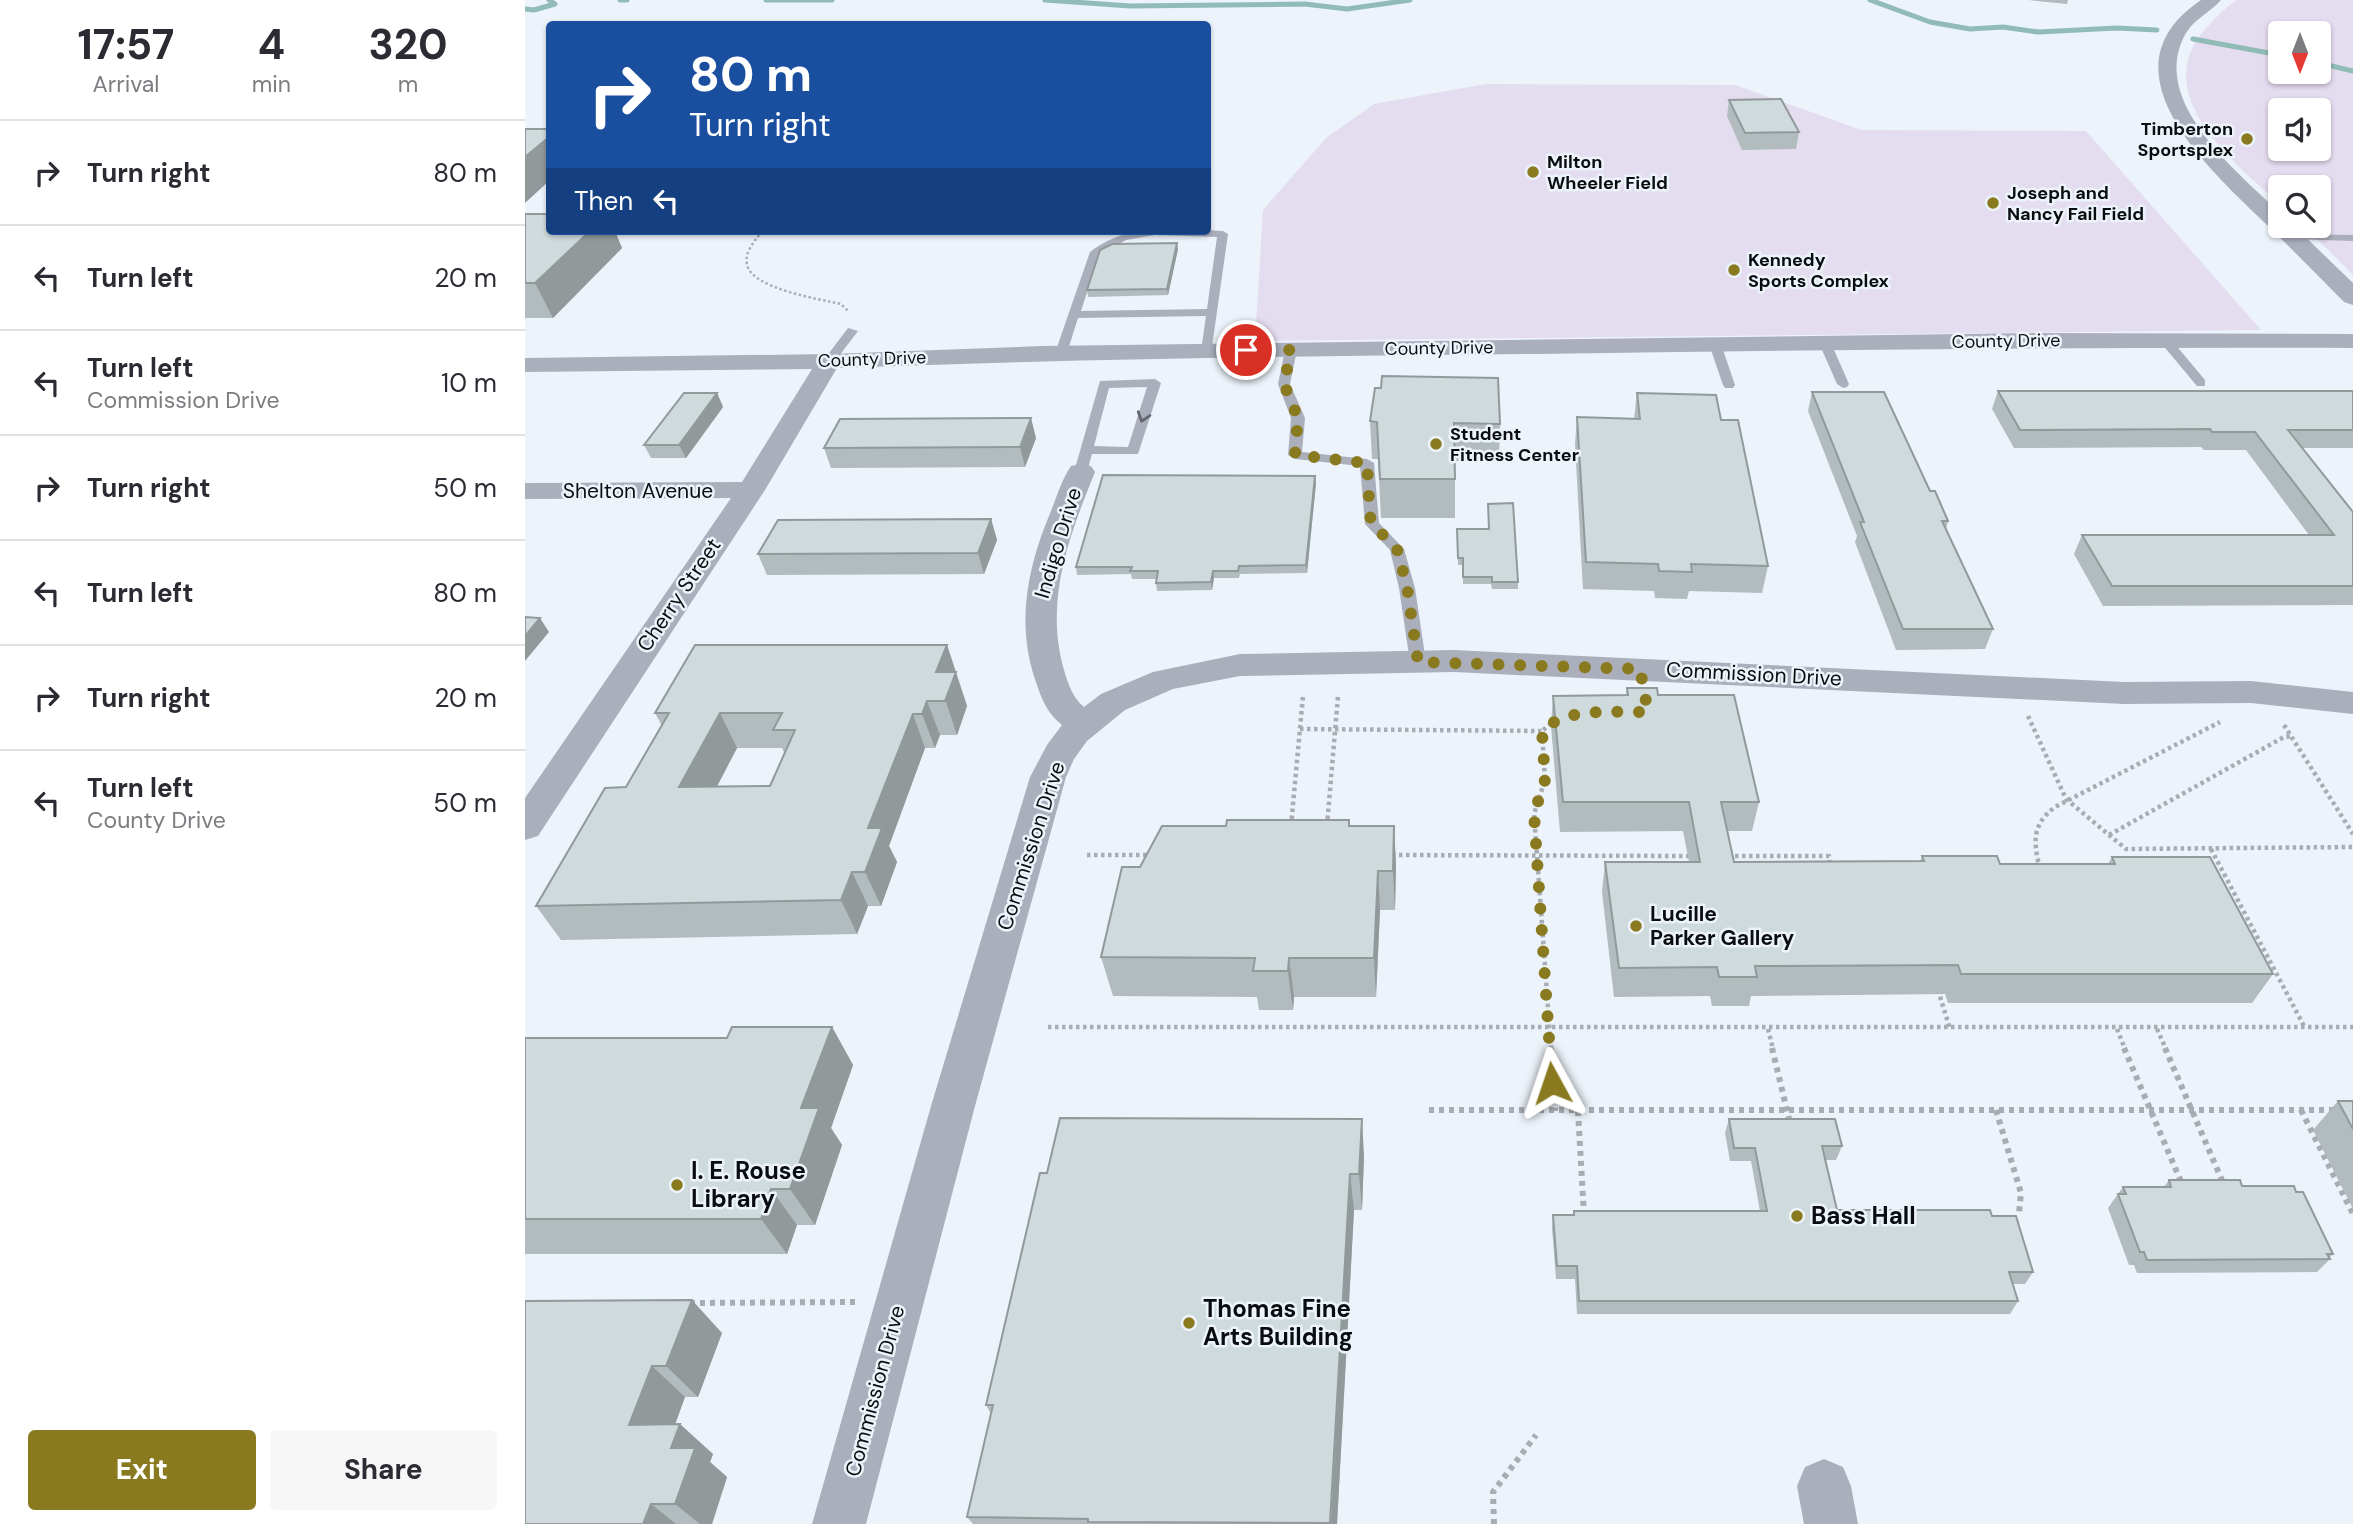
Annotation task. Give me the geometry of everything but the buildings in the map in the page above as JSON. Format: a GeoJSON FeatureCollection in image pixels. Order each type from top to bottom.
{"type":"FeatureCollection","features":[{"type":"Feature","properties":{"kind":"street"},"geometry":{"type":"LineString","coordinates":[[2207,1],[2181,26],[2174,37],[2168,54],[2166,73],[2170,94],[2181,117],[2202,146],[2268,213]]}},
{"type":"Feature","properties":{"kind":"street"},"geometry":{"type":"LineString","coordinates":[[2293,238],[2353,297]]}},
{"type":"Feature","properties":{"kind":"street","name":"County Drive"},"geometry":{"type":"LineString","coordinates":[[525,366],[829,361],[1061,353],[1715,344],[2353,341]]}},
{"type":"Feature","properties":{"kind":"street","name":"Cherry Street"},"geometry":{"type":"LineString","coordinates":[[525,826],[751,490],[829,361]]}},
{"type":"Feature","properties":{"kind":"street","name":"Indigo Drive"},"geometry":{"type":"LineString","coordinates":[[1084,461],[1046,569],[1038,603],[1038,623],[1043,658],[1063,710],[1085,724]]}},
{"type":"Feature","properties":{"kind":"street","name":"Shelton Avenue"},"geometry":{"type":"LineString","coordinates":[[525,491],[751,490]]}},
{"type":"Feature","properties":{"kind":"street","name":"Commission Drive"},"geometry":{"type":"LineString","coordinates":[[839,1524],[1048,777],[1059,754],[1085,724],[1113,702],[1138,690],[1204,671],[1272,663],[1418,662],[1640,669],[2124,694],[2251,692],[2353,704]]}},
{"type":"Feature","properties":{"kind":"lane"},"geometry":{"type":"LineString","coordinates":[[1207,351],[1223,234],[1211,234]]}},
{"type":"Feature","properties":{"kind":"lane"},"geometry":{"type":"LineString","coordinates":[[2331,234],[2353,237]]}},
{"type":"Feature","properties":{"kind":"lane"},"geometry":{"type":"LineString","coordinates":[[1061,353],[1094,254],[1103,245],[1132,235]]}},
{"type":"Feature","properties":{"kind":"lane"},"geometry":{"type":"LineString","coordinates":[[1074,314],[1212,312]]}},
{"type":"Feature","properties":{"kind":"lane"},"geometry":{"type":"LineString","coordinates":[[829,361],[841,350],[852,331]]}},
{"type":"Feature","properties":{"kind":"lane"},"geometry":{"type":"LineString","coordinates":[[2165,340],[2201,383]]}},
{"type":"Feature","properties":{"kind":"lane"},"geometry":{"type":"LineString","coordinates":[[1825,343],[1843,384]]}},
{"type":"Feature","properties":{"kind":"lane"},"geometry":{"type":"LineString","coordinates":[[1715,344],[1729,385]]}},
{"type":"Feature","properties":{"kind":"lane"},"geometry":{"type":"LineString","coordinates":[[1291,350],[1284,384],[1298,418],[1295,455],[1367,463],[1372,524],[1397,549],[1407,587],[1418,662]]}},
{"type":"Feature","properties":{"kind":"lane"},"geometry":{"type":"LineString","coordinates":[[1154,383],[1133,451],[1084,461],[1104,384],[1154,383]]}},
{"type":"Feature","properties":{"kind":"path"},"geometry":{"type":"LineString","coordinates":[[759,235],[749,249],[747,265],[756,279],[781,289],[841,304],[853,321],[852,331]]}},
{"type":"Feature","properties":{"kind":"path"},"geometry":{"type":"LineString","coordinates":[[1290,830],[1303,696]]}},
{"type":"Feature","properties":{"kind":"path"},"geometry":{"type":"LineString","coordinates":[[1327,830],[1338,696]]}},
{"type":"Feature","properties":{"kind":"path"},"geometry":{"type":"LineString","coordinates":[[2024,708],[2066,799],[2126,849],[2353,847]]}},
{"type":"Feature","properties":{"kind":"path"},"geometry":{"type":"LineString","coordinates":[[2277,714],[2353,834]]}},
{"type":"Feature","properties":{"kind":"path"},"geometry":{"type":"LineString","coordinates":[[2025,865],[2039,865],[2032,838],[2042,815],[2066,799],[2229,718]]}},
{"type":"Feature","properties":{"kind":"path"},"geometry":{"type":"LineString","coordinates":[[1300,729],[1542,731],[1556,720]]}},
{"type":"Feature","properties":{"kind":"path"},"geometry":{"type":"LineString","coordinates":[[1542,731],[1545,780],[1534,814],[1555,1111]]}},
{"type":"Feature","properties":{"kind":"path"},"geometry":{"type":"LineString","coordinates":[[2109,835],[2284,737],[2292,736]]}},
{"type":"Feature","properties":{"kind":"path"},"geometry":{"type":"LineString","coordinates":[[2211,849],[2305,1028]]}},
{"type":"Feature","properties":{"kind":"path"},"geometry":{"type":"LineString","coordinates":[[1087,855],[1154,855]]}},
{"type":"Feature","properties":{"kind":"path"},"geometry":{"type":"LineString","coordinates":[[1378,855],[1703,856]]}},
{"type":"Feature","properties":{"kind":"path"},"geometry":{"type":"LineString","coordinates":[[1717,856],[1829,856],[1829,865],[1841,865]]}},
{"type":"Feature","properties":{"kind":"path"},"geometry":{"type":"LineString","coordinates":[[1935,979],[1950,1029]]}},
{"type":"Feature","properties":{"kind":"path"},"geometry":{"type":"LineString","coordinates":[[1048,1027],[2353,1027]]}},
{"type":"Feature","properties":{"kind":"path"},"geometry":{"type":"LineString","coordinates":[[2117,1028],[2148,1108],[2184,1188]]}},
{"type":"Feature","properties":{"kind":"path"},"geometry":{"type":"LineString","coordinates":[[2157,1028],[2226,1189]]}},
{"type":"Feature","properties":{"kind":"path"},"geometry":{"type":"LineString","coordinates":[[1768,1029],[1791,1127]]}},
{"type":"Feature","properties":{"kind":"path"},"geometry":{"type":"LineString","coordinates":[[1429,1110],[1996,1110],[2191,1106],[2340,1110]]}},
{"type":"Feature","properties":{"kind":"path"},"geometry":{"type":"LineString","coordinates":[[1996,1110],[2021,1193],[2019,1213]]}},
{"type":"Feature","properties":{"kind":"path"},"geometry":{"type":"LineString","coordinates":[[2301,1110],[2353,1214]]}},
{"type":"Feature","properties":{"kind":"path"},"geometry":{"type":"LineString","coordinates":[[1578,1111],[1585,1220]]}},
{"type":"Feature","properties":{"kind":"path"},"geometry":{"type":"LineString","coordinates":[[677,1303],[899,1302]]}},
{"type":"Feature","properties":{"kind":"path"},"geometry":{"type":"LineString","coordinates":[[1494,1524],[1493,1492],[1536,1435]]}},
{"type":"Feature","properties":{"kind":"shaded area","name":"Timberton Sportsplex"},"geometry":{"type":"Polygon","coordinates":[[[2237,0],[2353,0],[2353,275],[2316,238],[2331,238],[2331,175],[2268,175],[2268,193],[2220,146],[2203,124],[2191,100],[2186,75],[2191,50],[2222,12],[2237,0]]]}},
{"type":"Feature","properties":{"kind":"shaded area","name":"Kennedy Sports Complex"},"geometry":{"type":"Polygon","coordinates":[[[1486,84],[1735,85],[1861,130],[2086,131],[2261,330],[1255,341],[1263,210],[1326,138],[1374,104],[1486,84]]]}},
{"type":"Feature","properties":{"kind":"waterway"},"geometry":{"type":"LineString","coordinates":[[525,9],[534,10],[555,4],[549,0]]}},
{"type":"Feature","properties":{"kind":"waterway"},"geometry":{"type":"LineString","coordinates":[[620,0],[627,0]]}},
{"type":"Feature","properties":{"kind":"waterway"},"geometry":{"type":"LineString","coordinates":[[766,0],[832,0]]}},
{"type":"Feature","properties":{"kind":"waterway"},"geometry":{"type":"LineString","coordinates":[[1045,0],[1130,6],[1305,4],[1347,9],[1410,0]]}},
{"type":"Feature","properties":{"kind":"waterway"},"geometry":{"type":"LineString","coordinates":[[1870,0],[1930,22],[1970,29],[2003,27],[2038,32],[2117,28],[2157,30]]}},
{"type":"Feature","properties":{"kind":"waterway"},"geometry":{"type":"LineString","coordinates":[[2193,39],[2268,53]]}},
{"type":"Feature","properties":{"kind":"waterway"},"geometry":{"type":"LineString","coordinates":[[2331,66],[2353,71]]}},
{"type":"Feature","properties":{"kind":"place","name":"Timberton Sportsplex"},"geometry":{"type":"Point","coordinates":[2247,139]}},
{"type":"Feature","properties":{"kind":"place","name":"Milton Wheeler Field"},"geometry":{"type":"Point","coordinates":[1533,172]}},
{"type":"Feature","properties":{"kind":"place","name":"Joseph and Nancy Fail Field"},"geometry":{"type":"Point","coordinates":[1993,203]}},
{"type":"Feature","properties":{"kind":"place","name":"Kennedy Sports Complex"},"geometry":{"type":"Point","coordinates":[1734,270]}},
{"type":"Feature","properties":{"kind":"place","name":"Student Fitness Center"},"geometry":{"type":"Point","coordinates":[1436,444]}},
{"type":"Feature","properties":{"kind":"place","name":"Lucille Parker Gallery"},"geometry":{"type":"Point","coordinates":[1636,926]}},
{"type":"Feature","properties":{"kind":"place","name":"I. E. Rouse Library"},"geometry":{"type":"Point","coordinates":[677,1185]}},
{"type":"Feature","properties":{"kind":"place","name":"Bass Hall"},"geometry":{"type":"Point","coordinates":[1797,1216]}},
{"type":"Feature","properties":{"kind":"place","name":"Thomas Fine Arts Building"},"geometry":{"type":"Point","coordinates":[1189,1323]}},
{"type":"Feature","properties":{"kind":"route"},"geometry":{"type":"LineString","coordinates":[[1246,350],[1291,350],[1284,384],[1298,418],[1295,455],[1367,463],[1372,524],[1397,549],[1407,587],[1418,662],[1454,661],[1640,669],[1648,712],[1583,714],[1556,720],[1542,731],[1545,780],[1534,814],[1552,1083]]}}]}
